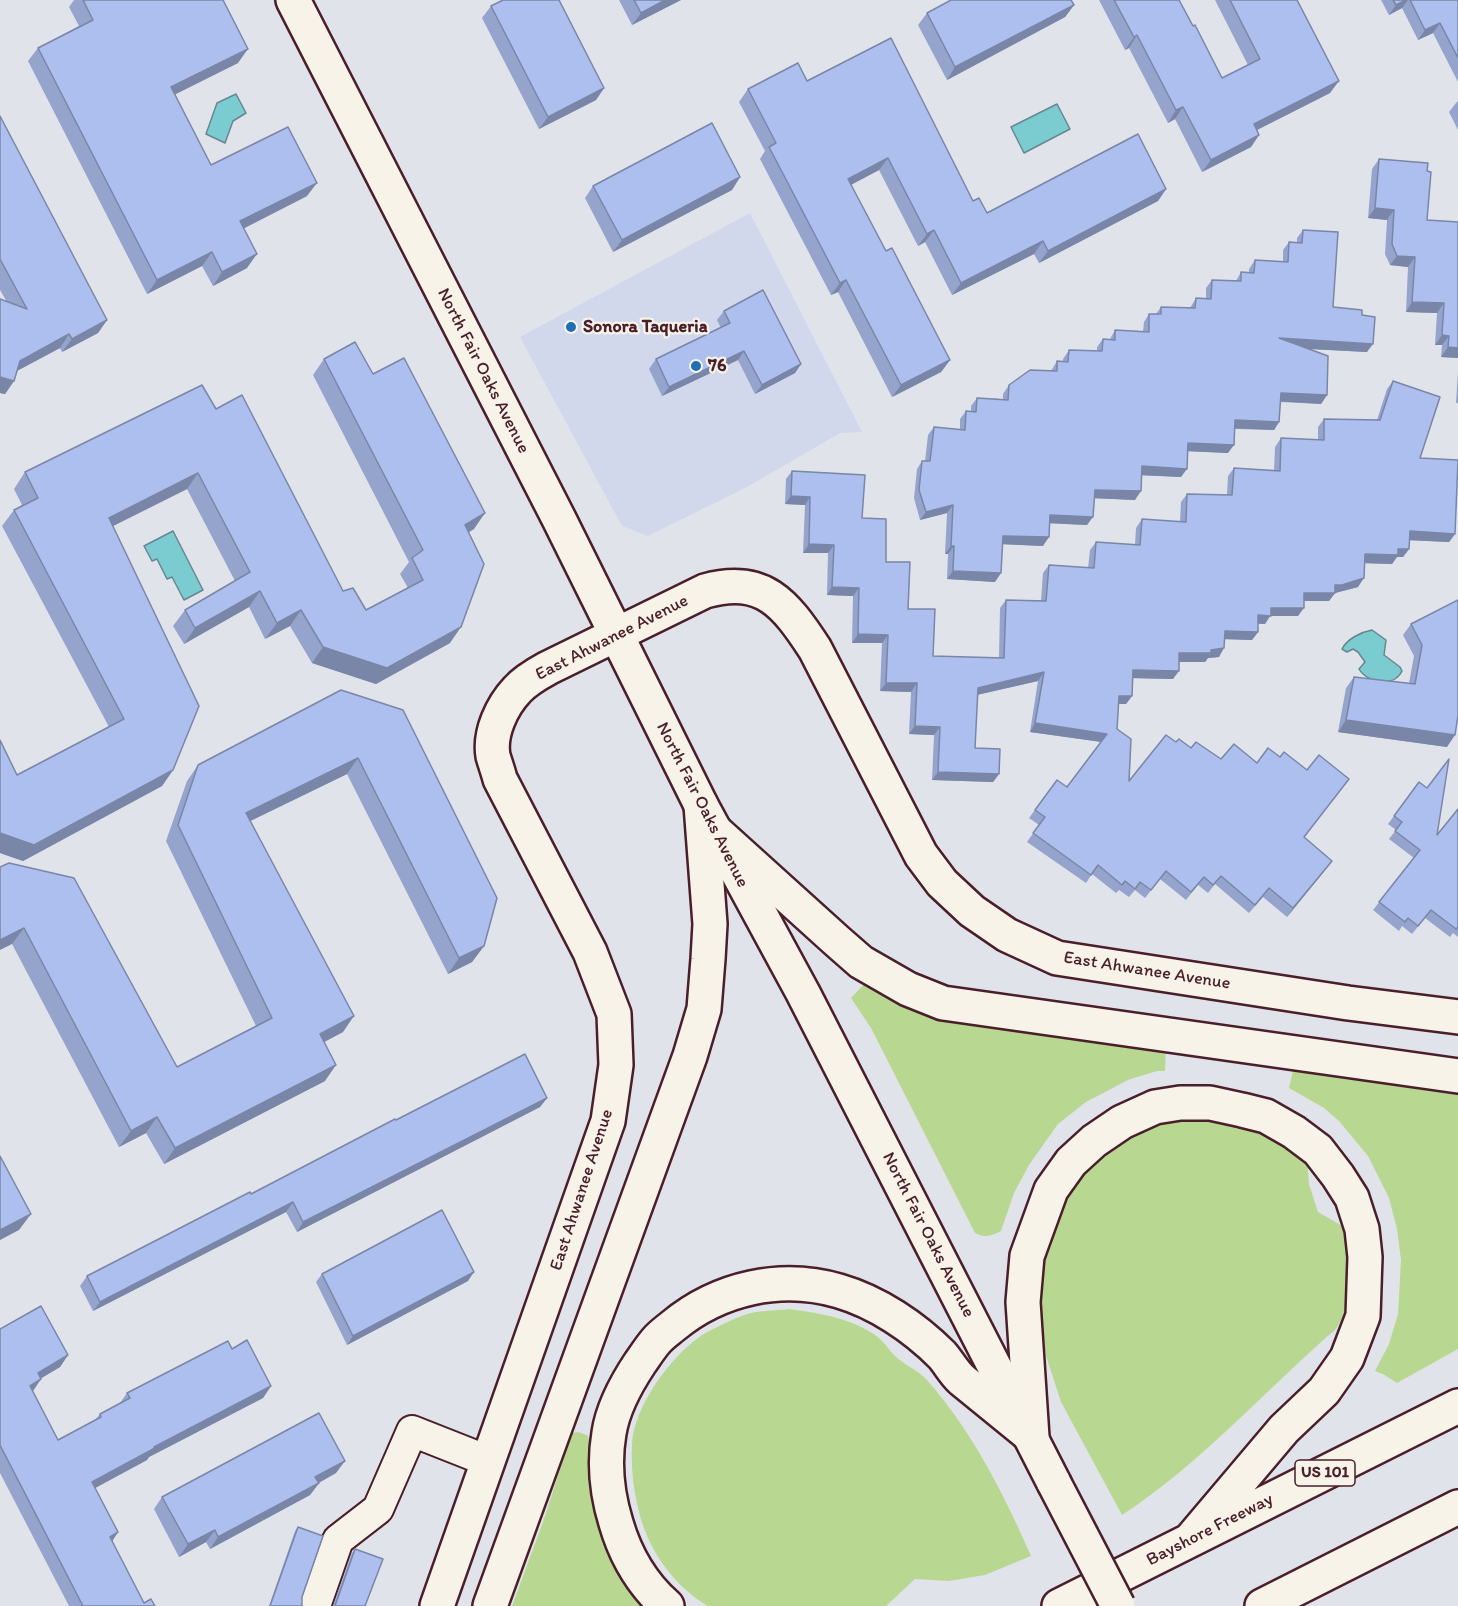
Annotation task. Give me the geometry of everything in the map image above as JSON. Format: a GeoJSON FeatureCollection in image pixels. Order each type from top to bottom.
{"type":"FeatureCollection","features":[{"type":"Feature","properties":{"kind":"main road","name":"North Fair Oaks Avenue"},"geometry":{"type":"LineString","coordinates":[[293,0],[559,519],[707,817],[803,993],[1118,1606]]}},
{"type":"Feature","properties":{"kind":"main road","name":"East Ahwanee Avenue"},"geometry":{"type":"LineString","coordinates":[[437,1606],[608,1121],[616,1065],[614,1014],[590,952],[500,779],[493,754],[493,731],[502,711],[516,690],[530,679],[696,594],[724,586],[747,586],[779,602],[802,629],[815,649],[921,855],[942,883],[972,911],[1007,935],[1057,958],[1348,1003],[1458,1017]]}},
{"type":"Feature","properties":{"kind":"main road"},"geometry":{"type":"LineString","coordinates":[[707,817],[861,962],[908,989],[943,1003],[1458,1076]]}},
{"type":"Feature","properties":{"kind":"main road"},"geometry":{"type":"LineString","coordinates":[[490,1606],[690,1056],[704,1009],[710,924],[707,817]]}},
{"type":"Feature","properties":{"kind":"main road"},"geometry":{"type":"LineString","coordinates":[[1032,1437],[1023,1302],[1027,1256],[1051,1190],[1071,1162],[1094,1141],[1122,1122],[1155,1107],[1180,1103],[1210,1103],[1266,1116],[1294,1132],[1318,1150],[1352,1198],[1362,1229],[1365,1257],[1363,1316],[1347,1358],[1324,1391],[1284,1429],[1191,1539]]}},
{"type":"Feature","properties":{"kind":"main road"},"geometry":{"type":"LineString","coordinates":[[668,1606],[658,1598],[639,1573],[619,1535],[607,1485],[609,1432],[622,1394],[657,1340],[688,1314],[720,1297],[755,1286],[783,1283],[813,1284],[866,1301],[890,1314],[915,1332],[942,1355],[960,1377],[1032,1437]]}},
{"type":"Feature","properties":{"kind":"main road","name":"Bayshore Freeway"},"geometry":{"type":"LineString","coordinates":[[1059,1606],[1458,1406]]}},
{"type":"Feature","properties":{"kind":"main road"},"geometry":{"type":"LineString","coordinates":[[1262,1606],[1458,1507]]}},
{"type":"Feature","properties":{"kind":"street"},"geometry":{"type":"LineString","coordinates":[[315,1606],[338,1540],[378,1509],[412,1431],[488,1461]]}},
{"type":"Feature","properties":{"kind":"shaded area"},"geometry":{"type":"Polygon","coordinates":[[[750,213],[862,432],[840,433],[747,487],[648,536],[622,526],[520,337],[750,213]]]}},
{"type":"Feature","properties":{"kind":"green space"},"geometry":{"type":"Polygon","coordinates":[[[869,979],[1166,1045],[1165,1071],[1157,1071],[1128,1080],[1086,1102],[1058,1124],[1029,1165],[1014,1193],[1001,1231],[988,1236],[978,1235],[871,1028],[851,998],[869,979]]]}},
{"type":"Feature","properties":{"kind":"green space"},"geometry":{"type":"Polygon","coordinates":[[[1295,1062],[1458,1084],[1458,1349],[1397,1383],[1375,1371],[1389,1344],[1398,1314],[1401,1260],[1397,1229],[1389,1198],[1368,1156],[1339,1121],[1324,1108],[1289,1088],[1295,1062]]]}},
{"type":"Feature","properties":{"kind":"green space"},"geometry":{"type":"Polygon","coordinates":[[[1165,1114],[1199,1114],[1255,1127],[1292,1146],[1307,1160],[1309,1184],[1318,1212],[1339,1224],[1350,1234],[1348,1295],[1336,1329],[1206,1450],[1151,1495],[1122,1515],[1061,1402],[1046,1356],[1038,1298],[1049,1237],[1075,1180],[1097,1151],[1165,1114]]]}},
{"type":"Feature","properties":{"kind":"green space"},"geometry":{"type":"Polygon","coordinates":[[[789,1309],[832,1316],[862,1328],[878,1337],[898,1359],[927,1380],[958,1420],[986,1464],[1031,1556],[985,1575],[949,1581],[915,1579],[886,1606],[708,1606],[672,1576],[648,1537],[638,1508],[633,1476],[632,1444],[639,1414],[656,1383],[667,1369],[690,1344],[702,1335],[749,1313],[789,1309]]]}},
{"type":"Feature","properties":{"kind":"green space"},"geometry":{"type":"Polygon","coordinates":[[[572,1433],[587,1435],[594,1447],[591,1475],[595,1512],[613,1554],[649,1606],[512,1606],[572,1433]]]}},
{"type":"Feature","properties":{"kind":"water"},"geometry":{"type":"Polygon","coordinates":[[[236,94],[246,113],[233,121],[225,143],[206,134],[217,103],[236,94]]]}},
{"type":"Feature","properties":{"kind":"water"},"geometry":{"type":"Polygon","coordinates":[[[1057,104],[1070,129],[1024,153],[1011,127],[1057,104]]]}},
{"type":"Feature","properties":{"kind":"water"},"geometry":{"type":"Polygon","coordinates":[[[173,531],[203,590],[184,600],[172,577],[167,579],[157,559],[152,561],[144,546],[173,531]]]}},
{"type":"Feature","properties":{"kind":"water"},"geometry":{"type":"Polygon","coordinates":[[[1372,630],[1386,640],[1384,655],[1402,671],[1393,680],[1380,682],[1368,678],[1359,669],[1365,662],[1358,652],[1353,649],[1347,652],[1342,649],[1355,636],[1372,630]]]}},
{"type":"Feature","properties":{"kind":"building"},"geometry":{"type":"Polygon","coordinates":[[[83,0],[223,0],[248,49],[171,87],[211,165],[288,127],[317,183],[240,221],[257,254],[222,272],[212,252],[157,280],[38,48],[93,20],[83,0]]]}},
{"type":"Feature","properties":{"kind":"building"},"geometry":{"type":"Polygon","coordinates":[[[503,0],[559,0],[604,88],[548,117],[491,6],[503,0]]]}},
{"type":"Feature","properties":{"kind":"building"},"geometry":{"type":"Polygon","coordinates":[[[634,0],[665,0],[641,13],[634,0]]]}},
{"type":"Feature","properties":{"kind":"building"},"geometry":{"type":"Polygon","coordinates":[[[951,0],[1071,0],[1074,5],[955,67],[927,13],[951,0]]]}},
{"type":"Feature","properties":{"kind":"building"},"geometry":{"type":"Polygon","coordinates":[[[1114,0],[1179,0],[1193,26],[1195,25],[1222,78],[1260,59],[1230,0],[1297,0],[1339,81],[1254,124],[1259,135],[1211,160],[1183,107],[1176,110],[1137,35],[1134,37],[1114,0]]]}},
{"type":"Feature","properties":{"kind":"building"},"geometry":{"type":"Polygon","coordinates":[[[1393,0],[1406,0],[1396,5],[1393,0]]]}},
{"type":"Feature","properties":{"kind":"building"},"geometry":{"type":"Polygon","coordinates":[[[1410,0],[1458,0],[1458,58],[1440,23],[1425,30],[1410,0]]]}},
{"type":"Feature","properties":{"kind":"building"},"geometry":{"type":"Polygon","coordinates":[[[891,38],[973,201],[979,198],[987,213],[1138,134],[1166,189],[1048,251],[1043,241],[961,283],[934,230],[927,234],[888,158],[848,179],[886,251],[892,248],[950,360],[901,385],[846,280],[840,283],[769,147],[776,143],[748,89],[798,63],[807,81],[891,38]]]}},
{"type":"Feature","properties":{"kind":"building"},"geometry":{"type":"Polygon","coordinates":[[[0,116],[107,320],[72,339],[69,334],[20,361],[14,381],[0,377],[0,299],[27,309],[0,259],[0,116]]]}},
{"type":"Feature","properties":{"kind":"building"},"geometry":{"type":"Polygon","coordinates":[[[712,123],[740,177],[622,240],[593,186],[712,123]]]}},
{"type":"Feature","properties":{"kind":"building"},"geometry":{"type":"Polygon","coordinates":[[[1379,159],[1428,163],[1427,171],[1431,172],[1427,220],[1458,222],[1458,348],[1448,347],[1449,336],[1442,335],[1444,303],[1412,302],[1415,257],[1397,256],[1392,244],[1394,210],[1375,208],[1379,159]]]}},
{"type":"Feature","properties":{"kind":"building"},"geometry":{"type":"Polygon","coordinates":[[[1303,230],[1338,232],[1333,307],[1362,310],[1362,315],[1375,317],[1373,344],[1279,338],[1328,356],[1327,395],[1281,393],[1279,422],[1235,420],[1234,445],[1188,443],[1187,469],[1142,466],[1141,491],[1095,490],[1093,517],[1050,515],[1049,537],[1003,536],[1001,573],[953,571],[954,546],[951,546],[953,505],[926,512],[919,490],[922,461],[930,461],[934,427],[965,430],[966,411],[976,412],[977,398],[1008,400],[1009,385],[1030,370],[1057,371],[1057,361],[1068,362],[1069,350],[1102,351],[1103,339],[1115,340],[1115,330],[1149,332],[1149,314],[1161,314],[1161,307],[1195,308],[1196,298],[1211,299],[1212,280],[1241,281],[1241,272],[1254,273],[1255,260],[1288,262],[1289,242],[1302,243],[1303,230]]]}},
{"type":"Feature","properties":{"kind":"building"},"geometry":{"type":"Polygon","coordinates":[[[763,290],[801,364],[762,385],[744,351],[669,387],[656,359],[730,323],[724,311],[763,290]]]}},
{"type":"Feature","properties":{"kind":"building"},"geometry":{"type":"Polygon","coordinates":[[[355,342],[373,374],[404,358],[485,513],[465,525],[484,564],[461,627],[387,668],[323,647],[301,610],[277,623],[260,591],[195,628],[185,610],[250,572],[198,473],[109,518],[199,706],[173,770],[34,845],[0,833],[0,740],[17,775],[124,719],[14,510],[38,498],[25,472],[202,385],[216,409],[242,395],[343,591],[353,588],[366,610],[423,580],[412,558],[423,550],[324,359],[355,342]]]}},
{"type":"Feature","properties":{"kind":"building"},"geometry":{"type":"Polygon","coordinates":[[[1393,381],[1440,397],[1420,458],[1458,460],[1455,534],[1410,531],[1409,549],[1398,549],[1398,555],[1365,554],[1364,578],[1335,585],[1335,593],[1304,593],[1304,608],[1271,608],[1271,616],[1258,615],[1258,632],[1225,631],[1224,648],[1211,650],[1211,653],[1179,653],[1179,671],[1133,670],[1132,696],[1119,696],[1117,729],[1131,739],[1129,781],[1166,735],[1176,742],[1179,739],[1191,748],[1196,742],[1221,759],[1234,744],[1257,763],[1268,748],[1280,757],[1284,752],[1307,770],[1319,755],[1349,779],[1304,837],[1332,861],[1293,908],[1269,888],[1255,905],[1221,876],[1213,885],[1204,877],[1191,892],[1166,871],[1151,890],[1140,882],[1135,889],[1125,881],[1122,885],[1098,865],[1091,875],[1033,833],[1045,817],[1035,810],[1057,780],[1067,787],[1107,734],[1035,723],[1044,672],[978,688],[975,748],[1000,749],[999,774],[938,772],[940,727],[915,726],[917,683],[886,683],[888,635],[858,634],[859,588],[832,587],[834,545],[809,544],[810,497],[791,496],[792,471],[865,475],[862,518],[886,519],[886,562],[910,562],[908,609],[935,609],[933,656],[1004,658],[1006,600],[1046,601],[1049,565],[1094,568],[1096,542],[1140,545],[1142,519],[1186,522],[1187,494],[1232,495],[1234,468],[1280,471],[1281,438],[1324,440],[1324,419],[1380,420],[1393,381]]]}},
{"type":"Feature","properties":{"kind":"building"},"geometry":{"type":"Polygon","coordinates":[[[1458,600],[1458,715],[1455,735],[1346,720],[1354,677],[1415,684],[1422,645],[1411,624],[1458,600]]]}},
{"type":"Feature","properties":{"kind":"building"},"geometry":{"type":"Polygon","coordinates":[[[341,690],[403,710],[497,898],[484,946],[459,958],[358,758],[246,813],[354,1016],[320,1034],[336,1065],[175,1148],[157,1117],[131,1131],[24,928],[0,940],[0,867],[9,863],[74,878],[177,1067],[272,1018],[178,825],[198,765],[341,690]]]}},
{"type":"Feature","properties":{"kind":"building"},"geometry":{"type":"Polygon","coordinates":[[[1449,759],[1437,835],[1458,809],[1458,927],[1456,929],[1431,910],[1418,926],[1408,918],[1405,922],[1379,902],[1420,850],[1395,831],[1402,822],[1394,816],[1419,782],[1427,788],[1449,759]]]}},
{"type":"Feature","properties":{"kind":"building"},"geometry":{"type":"Polygon","coordinates":[[[525,1054],[547,1098],[303,1222],[293,1202],[100,1302],[87,1276],[525,1054]]]}},
{"type":"Feature","properties":{"kind":"building"},"geometry":{"type":"Polygon","coordinates":[[[0,1156],[31,1214],[0,1230],[0,1156]]]}},
{"type":"Feature","properties":{"kind":"building"},"geometry":{"type":"Polygon","coordinates":[[[442,1210],[474,1272],[353,1336],[322,1274],[442,1210]]]}},
{"type":"Feature","properties":{"kind":"building"},"geometry":{"type":"Polygon","coordinates":[[[41,1306],[68,1355],[38,1373],[41,1379],[30,1386],[58,1440],[130,1398],[127,1393],[228,1341],[232,1349],[247,1340],[271,1386],[92,1482],[118,1532],[110,1537],[144,1603],[151,1599],[155,1606],[83,1606],[0,1445],[0,1329],[41,1306]]]}},
{"type":"Feature","properties":{"kind":"building"},"geometry":{"type":"Polygon","coordinates":[[[319,1413],[345,1461],[315,1477],[319,1483],[218,1537],[215,1530],[188,1544],[162,1497],[319,1413]]]}},
{"type":"Feature","properties":{"kind":"building"},"geometry":{"type":"Polygon","coordinates":[[[298,1527],[323,1536],[302,1597],[302,1606],[270,1606],[298,1527]]]}},
{"type":"Feature","properties":{"kind":"building"},"geometry":{"type":"Polygon","coordinates":[[[355,1549],[383,1559],[365,1606],[335,1606],[355,1549]]]}},
{"type":"Feature","properties":{"kind":"place","name":"Sonora Taqueria"},"geometry":{"type":"Point","coordinates":[571,327]}},
{"type":"Feature","properties":{"kind":"place","name":"76"},"geometry":{"type":"Point","coordinates":[696,366]}}]}
